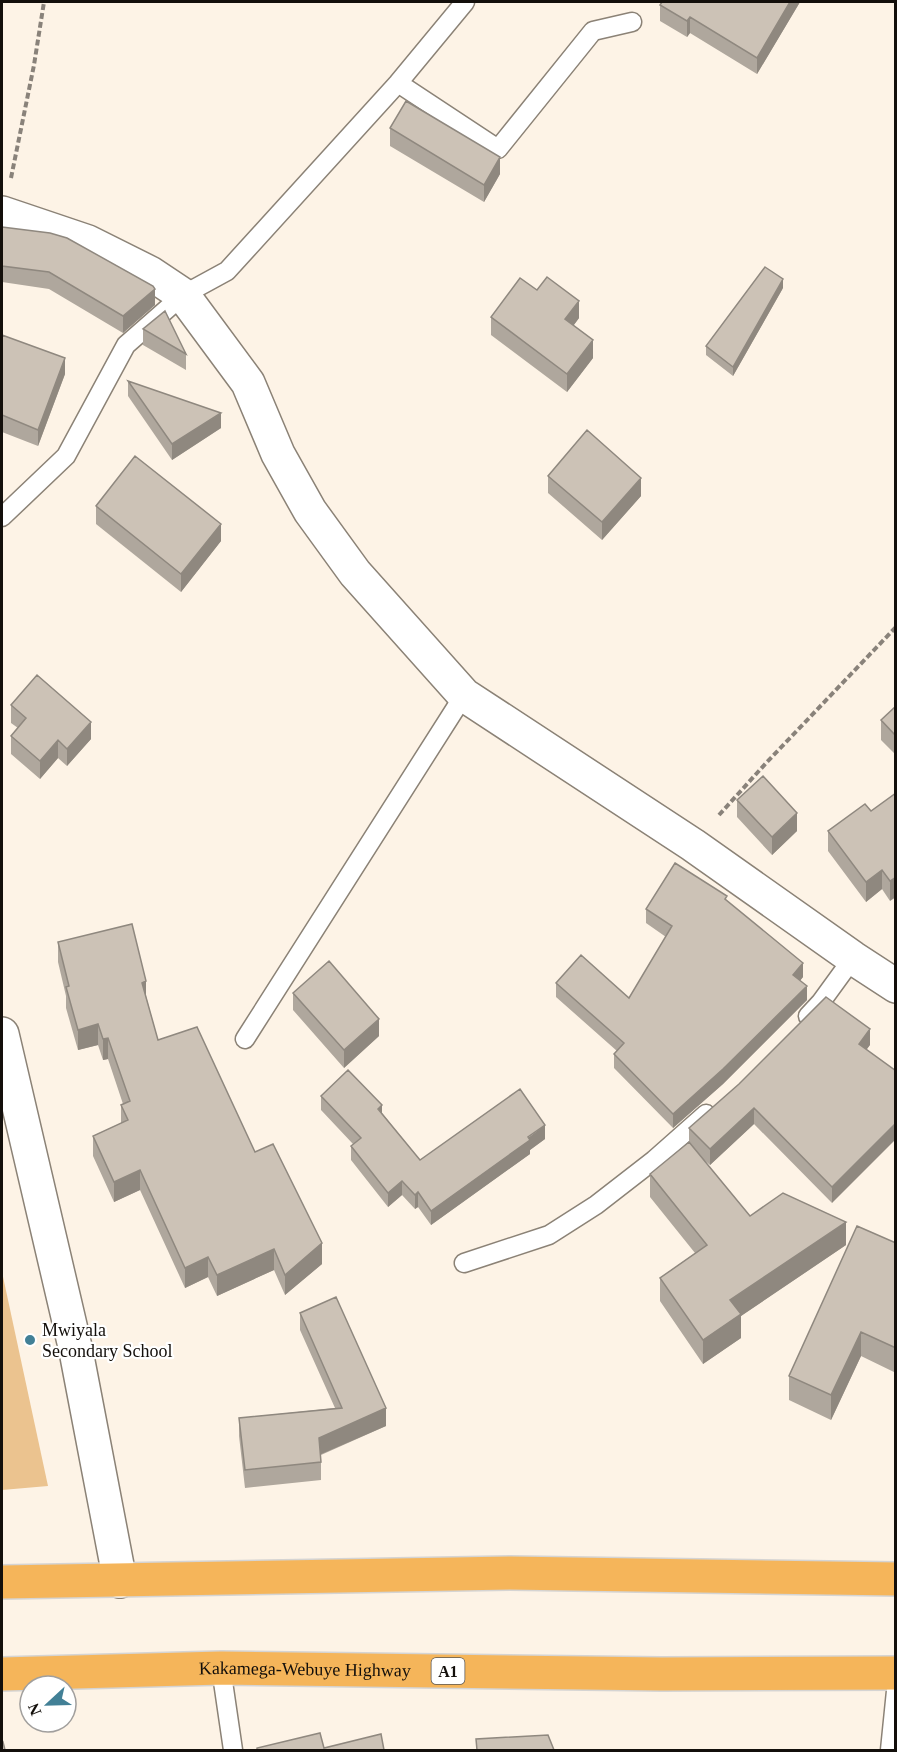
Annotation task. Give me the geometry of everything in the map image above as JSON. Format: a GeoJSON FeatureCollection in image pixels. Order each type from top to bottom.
{"type":"FeatureCollection","features":[{"type":"Feature","properties":{"kind":"highway"},"geometry":{"type":"LineString","coordinates":[[2,1582],[510,1573],[896,1579]]}},
{"type":"Feature","properties":{"kind":"highway","name":"Kakamega-Webuye Highway"},"geometry":{"type":"LineString","coordinates":[[2,1674],[221,1668],[662,1674],[896,1673]]}},
{"type":"Feature","properties":{"kind":"street"},"geometry":{"type":"LineString","coordinates":[[3,212],[88,242],[150,273],[183,295],[248,383],[278,454],[310,511],[355,573],[464,695],[693,845],[896,987]]}},
{"type":"Feature","properties":{"kind":"street"},"geometry":{"type":"LineString","coordinates":[[2,1034],[76,1351],[120,1581]]}},
{"type":"Feature","properties":{"kind":"lane"},"geometry":{"type":"LineString","coordinates":[[2,517],[66,456],[126,345],[183,295],[227,271],[398,83],[465,2]]}},
{"type":"Feature","properties":{"kind":"lane"},"geometry":{"type":"LineString","coordinates":[[398,83],[498,149],[593,31],[632,22]]}},
{"type":"Feature","properties":{"kind":"lane"},"geometry":{"type":"LineString","coordinates":[[245,1039],[464,695]]}},
{"type":"Feature","properties":{"kind":"lane"},"geometry":{"type":"LineString","coordinates":[[797,1027],[821,1002],[853,958]]}},
{"type":"Feature","properties":{"kind":"lane"},"geometry":{"type":"LineString","coordinates":[[464,1263],[549,1234],[596,1205],[654,1160],[723,1100]]}},
{"type":"Feature","properties":{"kind":"lane"},"geometry":{"type":"LineString","coordinates":[[221,1668],[233,1750]]}},
{"type":"Feature","properties":{"kind":"lane"},"geometry":{"type":"LineString","coordinates":[[890,1750],[896,1691]]}},
{"type":"Feature","properties":{"kind":"path"},"geometry":{"type":"LineString","coordinates":[[3,212],[34,65],[44,2]]}},
{"type":"Feature","properties":{"kind":"path"},"geometry":{"type":"LineString","coordinates":[[693,845],[767,762],[896,627]]}},
{"type":"Feature","properties":{"kind":"shaded area"},"geometry":{"type":"Polygon","coordinates":[[[2,1272],[48,1486],[2,1490],[2,1272]]]}},
{"type":"Feature","properties":{"kind":"building"},"geometry":{"type":"Polygon","coordinates":[[[662,2],[790,2],[757,58],[690,17],[687,21],[660,5],[662,2]]]}},
{"type":"Feature","properties":{"kind":"building"},"geometry":{"type":"Polygon","coordinates":[[[406,101],[500,157],[484,185],[390,128],[406,101]]]}},
{"type":"Feature","properties":{"kind":"building"},"geometry":{"type":"Polygon","coordinates":[[[2,227],[50,233],[67,238],[155,289],[123,316],[49,272],[2,266],[2,227]]]}},
{"type":"Feature","properties":{"kind":"building"},"geometry":{"type":"Polygon","coordinates":[[[765,267],[783,279],[733,367],[706,346],[765,267]]]}},
{"type":"Feature","properties":{"kind":"building"},"geometry":{"type":"Polygon","coordinates":[[[547,277],[579,301],[565,319],[593,340],[567,374],[491,317],[520,278],[537,290],[547,277]]]}},
{"type":"Feature","properties":{"kind":"building"},"geometry":{"type":"Polygon","coordinates":[[[165,311],[186,354],[143,329],[165,311]]]}},
{"type":"Feature","properties":{"kind":"building"},"geometry":{"type":"Polygon","coordinates":[[[2,335],[65,358],[38,430],[2,415],[2,335]]]}},
{"type":"Feature","properties":{"kind":"building"},"geometry":{"type":"Polygon","coordinates":[[[128,381],[221,413],[172,444],[128,381]]]}},
{"type":"Feature","properties":{"kind":"building"},"geometry":{"type":"Polygon","coordinates":[[[587,430],[641,478],[602,522],[548,476],[587,430]]]}},
{"type":"Feature","properties":{"kind":"building"},"geometry":{"type":"Polygon","coordinates":[[[135,456],[221,524],[181,574],[96,506],[135,456]]]}},
{"type":"Feature","properties":{"kind":"building"},"geometry":{"type":"Polygon","coordinates":[[[37,675],[91,722],[67,749],[58,740],[40,761],[11,736],[26,718],[11,705],[37,675]]]}},
{"type":"Feature","properties":{"kind":"building"},"geometry":{"type":"Polygon","coordinates":[[[896,706],[896,736],[881,720],[896,706]]]}},
{"type":"Feature","properties":{"kind":"building"},"geometry":{"type":"Polygon","coordinates":[[[763,776],[797,813],[772,837],[737,800],[763,776]]]}},
{"type":"Feature","properties":{"kind":"building"},"geometry":{"type":"Polygon","coordinates":[[[896,793],[896,877],[890,881],[882,870],[866,882],[828,831],[865,804],[871,811],[896,793]]]}},
{"type":"Feature","properties":{"kind":"building"},"geometry":{"type":"Polygon","coordinates":[[[675,863],[727,896],[725,899],[803,963],[793,975],[807,986],[723,1069],[673,1114],[614,1054],[624,1043],[556,983],[581,955],[629,998],[672,926],[646,909],[675,863]]]}},
{"type":"Feature","properties":{"kind":"building"},"geometry":{"type":"Polygon","coordinates":[[[132,924],[146,981],[142,983],[158,1040],[197,1027],[255,1152],[273,1144],[322,1243],[285,1275],[274,1249],[217,1275],[208,1257],[185,1268],[140,1170],[114,1182],[93,1136],[128,1120],[121,1105],[130,1101],[108,1038],[103,1039],[98,1024],[78,1030],[66,987],[69,986],[58,942],[132,924]]]}},
{"type":"Feature","properties":{"kind":"building"},"geometry":{"type":"Polygon","coordinates":[[[329,961],[379,1019],[344,1050],[293,993],[329,961]]]}},
{"type":"Feature","properties":{"kind":"building"},"geometry":{"type":"Polygon","coordinates":[[[826,997],[870,1029],[859,1044],[896,1071],[896,1123],[832,1187],[754,1108],[710,1149],[689,1128],[739,1084],[826,997]]]}},
{"type":"Feature","properties":{"kind":"building"},"geometry":{"type":"Polygon","coordinates":[[[348,1070],[382,1105],[378,1109],[420,1160],[520,1089],[545,1125],[528,1137],[530,1140],[431,1211],[418,1192],[415,1195],[402,1181],[388,1193],[351,1146],[361,1138],[321,1096],[348,1070]]]}},
{"type":"Feature","properties":{"kind":"building"},"geometry":{"type":"Polygon","coordinates":[[[689,1142],[750,1216],[783,1193],[846,1222],[730,1300],[741,1314],[703,1340],[660,1278],[707,1245],[650,1174],[689,1142]]]}},
{"type":"Feature","properties":{"kind":"building"},"geometry":{"type":"Polygon","coordinates":[[[857,1226],[896,1243],[896,1348],[861,1332],[831,1395],[789,1376],[857,1226]]]}},
{"type":"Feature","properties":{"kind":"building"},"geometry":{"type":"Polygon","coordinates":[[[336,1297],[386,1408],[319,1438],[321,1462],[245,1470],[239,1418],[342,1408],[300,1313],[336,1297]]]}},
{"type":"Feature","properties":{"kind":"building"},"geometry":{"type":"Polygon","coordinates":[[[320,1733],[324,1748],[381,1734],[384,1750],[257,1750],[257,1748],[320,1733]]]}},
{"type":"Feature","properties":{"kind":"building"},"geometry":{"type":"Polygon","coordinates":[[[548,1735],[554,1750],[477,1750],[476,1739],[548,1735]]]}},
{"type":"Feature","properties":{"kind":"place","name":"Mwiyala Secondary School"},"geometry":{"type":"Point","coordinates":[30,1340]}}]}
